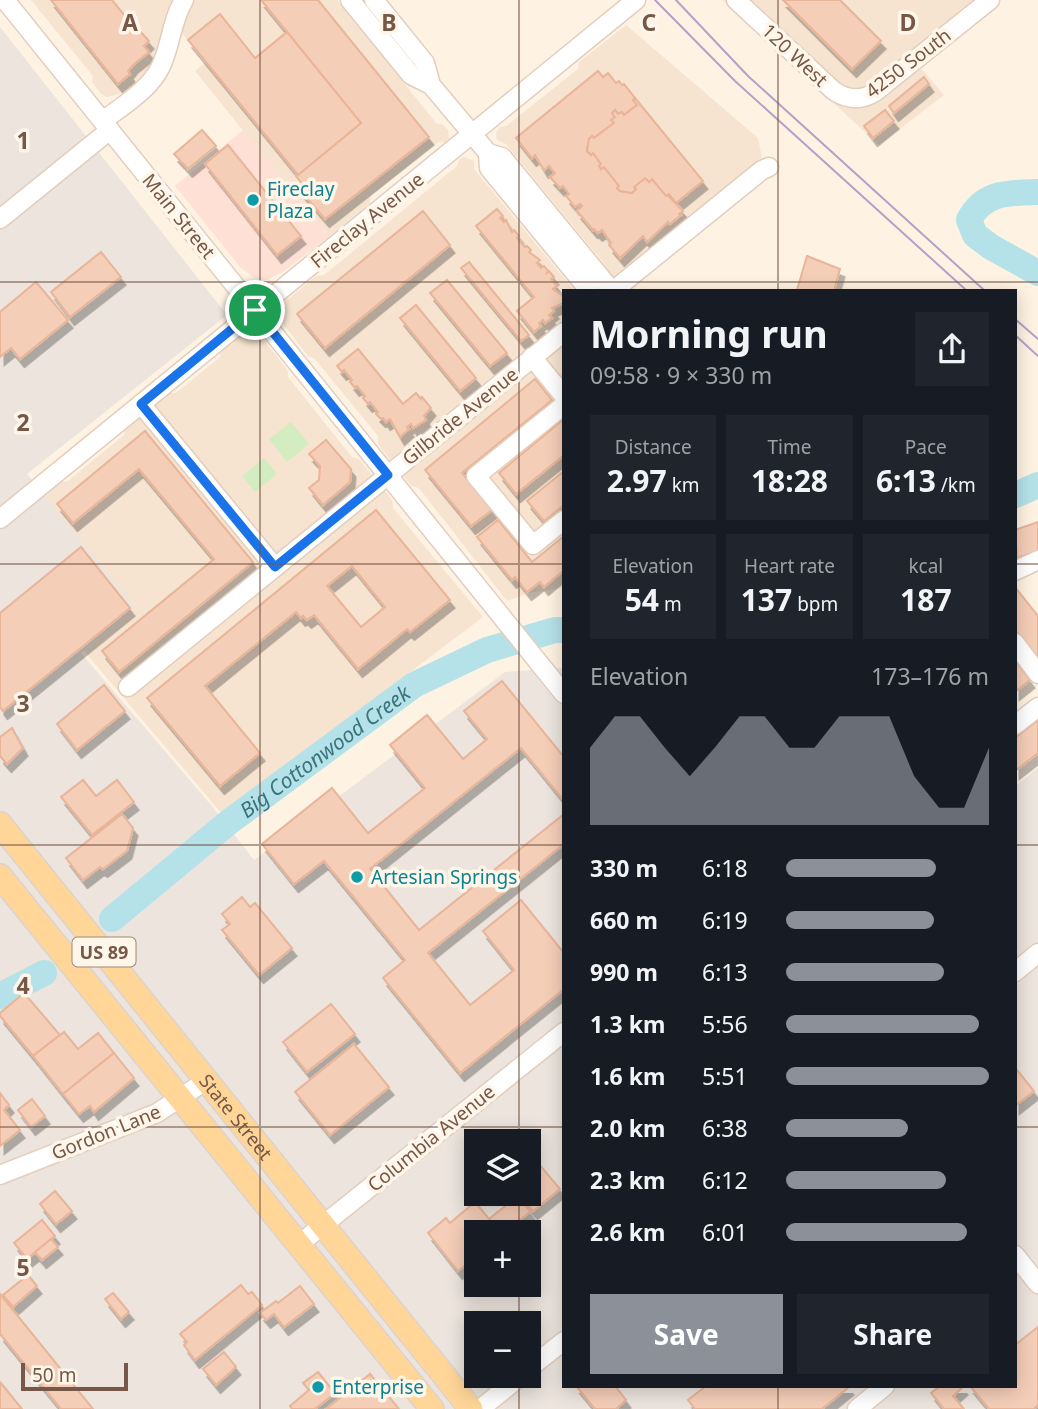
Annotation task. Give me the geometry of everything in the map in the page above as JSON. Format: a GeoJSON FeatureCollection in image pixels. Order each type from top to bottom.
{"type":"FeatureCollection","features":[{"type":"Feature","properties":{"kind":"main road","name":"State Street"},"geometry":{"type":"LineString","coordinates":[[0,824],[471,1409]]}},
{"type":"Feature","properties":{"kind":"main road","name":"State Street"},"geometry":{"type":"LineString","coordinates":[[0,876],[432,1409]]}},
{"type":"Feature","properties":{"kind":"street","name":"Main Street"},"geometry":{"type":"LineString","coordinates":[[5,0],[562,691]]}},
{"type":"Feature","properties":{"kind":"street"},"geometry":{"type":"LineString","coordinates":[[0,219],[106,126],[155,76],[184,0]]}},
{"type":"Feature","properties":{"kind":"street"},"geometry":{"type":"LineString","coordinates":[[350,0],[411,75],[431,85],[488,153],[502,157],[612,289]]}},
{"type":"Feature","properties":{"kind":"street"},"geometry":{"type":"LineString","coordinates":[[374,0],[425,63],[431,85]]}},
{"type":"Feature","properties":{"kind":"street","name":"Fireclay Avenue"},"geometry":{"type":"LineString","coordinates":[[0,519],[636,0]]}},
{"type":"Feature","properties":{"kind":"street","name":"120 West"},"geometry":{"type":"LineString","coordinates":[[736,0],[834,91],[844,97],[859,99]]}},
{"type":"Feature","properties":{"kind":"street","name":"4250 South"},"geometry":{"type":"LineString","coordinates":[[859,99],[875,92],[989,0]]}},
{"type":"Feature","properties":{"kind":"street"},"geometry":{"type":"LineString","coordinates":[[488,153],[489,168],[588,289]]}},
{"type":"Feature","properties":{"kind":"street"},"geometry":{"type":"LineString","coordinates":[[614,289],[769,167]]}},
{"type":"Feature","properties":{"kind":"street","name":"Gilbride Avenue"},"geometry":{"type":"LineString","coordinates":[[128,687],[562,334]]}},
{"type":"Feature","properties":{"kind":"street"},"geometry":{"type":"LineString","coordinates":[[532,357],[562,394]]}},
{"type":"Feature","properties":{"kind":"street"},"geometry":{"type":"LineString","coordinates":[[141,404],[275,567]]}},
{"type":"Feature","properties":{"kind":"street"},"geometry":{"type":"LineString","coordinates":[[562,407],[476,476],[533,545],[562,522]]}},
{"type":"Feature","properties":{"kind":"street"},"geometry":{"type":"LineString","coordinates":[[1017,570],[1038,560]]}},
{"type":"Feature","properties":{"kind":"street"},"geometry":{"type":"LineString","coordinates":[[1017,646],[1038,674]]}},
{"type":"Feature","properties":{"kind":"street"},"geometry":{"type":"LineString","coordinates":[[1017,723],[1038,707]]}},
{"type":"Feature","properties":{"kind":"street"},"geometry":{"type":"LineString","coordinates":[[1017,970],[1038,953]]}},
{"type":"Feature","properties":{"kind":"street","name":"Columbia Avenue"},"geometry":{"type":"LineString","coordinates":[[298,1245],[562,1034]]}},
{"type":"Feature","properties":{"kind":"street","name":"Gordon Lane"},"geometry":{"type":"LineString","coordinates":[[0,1175],[157,1113],[206,1080]]}},
{"type":"Feature","properties":{"kind":"street"},"geometry":{"type":"LineString","coordinates":[[1017,1258],[1030,1276]]}},
{"type":"Feature","properties":{"kind":"street"},"geometry":{"type":"LineString","coordinates":[[541,1359],[562,1343]]}},
{"type":"Feature","properties":{"kind":"street"},"geometry":{"type":"LineString","coordinates":[[480,1409],[506,1388]]}},
{"type":"Feature","properties":{"kind":"street"},"geometry":{"type":"LineString","coordinates":[[857,1409],[883,1388]]}},
{"type":"Feature","properties":{"kind":"shaded area"},"geometry":{"type":"Polygon","coordinates":[[[31,0],[337,0],[437,124],[442,124],[448,130],[449,138],[446,142],[438,142],[371,196],[370,203],[329,237],[195,71],[206,62],[180,31],[163,28],[154,59],[147,72],[122,93],[107,97],[101,94],[92,82],[93,76],[31,0]]]}},
{"type":"Feature","properties":{"kind":"shaded area"},"geometry":{"type":"Polygon","coordinates":[[[722,0],[975,0],[909,54],[944,95],[879,145],[722,0]]]}},
{"type":"Feature","properties":{"kind":"shaded area"},"geometry":{"type":"Polygon","coordinates":[[[626,25],[758,138],[762,158],[619,275],[612,277],[605,272],[605,265],[506,144],[497,140],[496,133],[500,127],[506,126],[578,69],[579,62],[626,25]]]}},
{"type":"Feature","properties":{"kind":"shaded area"},"geometry":{"type":"Polygon","coordinates":[[[0,27],[227,315],[27,474],[136,607],[81,653],[211,805],[254,860],[505,672],[562,669],[562,1388],[1017,1388],[1017,784],[1038,768],[1038,1409],[0,1409],[0,27]]]}},
{"type":"Feature","properties":{"kind":"shaded area","name":"Fireclay Plaza"},"geometry":{"type":"Polygon","coordinates":[[[243,130],[329,237],[284,271],[267,280],[256,279],[241,268],[175,186],[243,130]]]}},
{"type":"Feature","properties":{"kind":"shaded area"},"geometry":{"type":"Polygon","coordinates":[[[464,157],[474,161],[474,169],[573,289],[562,289],[562,588],[529,593],[507,601],[419,488],[411,486],[378,444],[378,436],[277,316],[281,305],[316,276],[324,275],[457,166],[459,160],[464,157]]]}},
{"type":"Feature","properties":{"kind":"shaded area"},"geometry":{"type":"Polygon","coordinates":[[[248,331],[261,336],[288,371],[288,377],[352,457],[359,459],[392,500],[393,508],[483,617],[222,814],[84,651],[135,607],[44,495],[60,482],[68,481],[124,435],[124,429],[168,393],[176,393],[220,357],[221,350],[248,331]]]}},
{"type":"Feature","properties":{"kind":"green space"},"geometry":{"type":"Polygon","coordinates":[[[291,422],[309,444],[287,462],[269,439],[291,422]]]}},
{"type":"Feature","properties":{"kind":"green space"},"geometry":{"type":"Polygon","coordinates":[[[264,458],[277,474],[255,492],[242,476],[264,458]]]}},
{"type":"Feature","properties":{"kind":"building"},"geometry":{"type":"Polygon","coordinates":[[[51,0],[112,0],[138,32],[149,41],[144,46],[149,52],[133,65],[128,71],[130,74],[118,84],[51,0]]]}},
{"type":"Feature","properties":{"kind":"building"},"geometry":{"type":"Polygon","coordinates":[[[261,0],[318,0],[429,137],[325,219],[299,189],[303,185],[296,176],[361,123],[261,0]]]}},
{"type":"Feature","properties":{"kind":"building"},"geometry":{"type":"Polygon","coordinates":[[[783,0],[840,0],[881,41],[852,69],[783,0]]]}},
{"type":"Feature","properties":{"kind":"building"},"geometry":{"type":"Polygon","coordinates":[[[220,14],[255,58],[287,32],[361,123],[298,175],[188,40],[220,14]]]}},
{"type":"Feature","properties":{"kind":"building"},"geometry":{"type":"Polygon","coordinates":[[[598,71],[603,77],[608,73],[616,83],[619,81],[624,84],[637,105],[624,115],[615,110],[612,113],[615,117],[611,120],[614,123],[589,139],[587,151],[591,155],[593,153],[601,164],[601,169],[604,167],[620,191],[632,193],[636,189],[634,187],[645,178],[649,182],[652,179],[683,211],[647,242],[643,236],[620,258],[609,245],[611,243],[602,230],[598,233],[593,230],[577,211],[582,206],[580,204],[575,207],[566,196],[569,194],[563,186],[560,188],[550,177],[555,173],[549,166],[544,170],[535,155],[532,158],[516,138],[598,71]]]}},
{"type":"Feature","properties":{"kind":"building"},"geometry":{"type":"Polygon","coordinates":[[[924,77],[929,84],[894,113],[889,106],[924,77]]]}},
{"type":"Feature","properties":{"kind":"building"},"geometry":{"type":"Polygon","coordinates":[[[635,98],[703,181],[676,203],[669,194],[666,196],[652,179],[649,182],[645,178],[634,187],[636,189],[632,193],[620,191],[604,167],[601,169],[601,164],[593,153],[591,155],[587,151],[589,139],[614,123],[611,120],[615,117],[612,113],[615,110],[624,115],[637,105],[633,100],[635,98]]]}},
{"type":"Feature","properties":{"kind":"building"},"geometry":{"type":"Polygon","coordinates":[[[885,110],[894,121],[873,138],[864,126],[885,110]]]}},
{"type":"Feature","properties":{"kind":"building"},"geometry":{"type":"Polygon","coordinates":[[[202,130],[216,146],[188,169],[174,154],[202,130]]]}},
{"type":"Feature","properties":{"kind":"building","name":"Fireclay Plaza"},"geometry":{"type":"Polygon","coordinates":[[[228,145],[301,236],[277,255],[205,164],[228,145]]]}},
{"type":"Feature","properties":{"kind":"building"},"geometry":{"type":"Polygon","coordinates":[[[497,209],[503,216],[500,218],[504,222],[506,220],[512,232],[514,230],[519,236],[517,238],[540,260],[537,263],[541,268],[544,266],[548,271],[546,274],[549,271],[554,277],[551,279],[557,286],[553,289],[562,296],[562,304],[552,308],[554,311],[549,315],[552,318],[545,323],[543,320],[539,323],[541,326],[534,332],[517,311],[534,297],[476,226],[497,209]]]}},
{"type":"Feature","properties":{"kind":"building"},"geometry":{"type":"Polygon","coordinates":[[[423,211],[450,245],[325,348],[297,314],[423,211]]]}},
{"type":"Feature","properties":{"kind":"building"},"geometry":{"type":"Polygon","coordinates":[[[101,252],[121,277],[70,317],[51,292],[101,252]]]}},
{"type":"Feature","properties":{"kind":"building"},"geometry":{"type":"Polygon","coordinates":[[[807,256],[840,269],[834,289],[797,289],[807,256]]]}},
{"type":"Feature","properties":{"kind":"building"},"geometry":{"type":"Polygon","coordinates":[[[469,262],[529,335],[521,341],[461,268],[469,262]]]}},
{"type":"Feature","properties":{"kind":"building"},"geometry":{"type":"Polygon","coordinates":[[[447,280],[507,353],[490,366],[430,293],[447,280]]]}},
{"type":"Feature","properties":{"kind":"building"},"geometry":{"type":"Polygon","coordinates":[[[36,282],[68,320],[20,359],[11,348],[0,357],[0,312],[36,282]]]}},
{"type":"Feature","properties":{"kind":"building"},"geometry":{"type":"Polygon","coordinates":[[[416,305],[476,378],[460,391],[400,318],[416,305]]]}},
{"type":"Feature","properties":{"kind":"building"},"geometry":{"type":"Polygon","coordinates":[[[358,349],[403,404],[416,393],[421,399],[422,397],[431,408],[424,416],[426,420],[413,428],[411,424],[400,437],[390,419],[386,422],[376,414],[378,412],[363,398],[365,396],[357,386],[355,388],[350,382],[352,380],[344,370],[342,372],[337,366],[358,349]]]}},
{"type":"Feature","properties":{"kind":"building"},"geometry":{"type":"Polygon","coordinates":[[[535,379],[552,400],[462,473],[492,510],[471,526],[425,470],[535,379]]]}},
{"type":"Feature","properties":{"kind":"building"},"geometry":{"type":"Polygon","coordinates":[[[562,421],[562,457],[516,494],[499,473],[562,421]]]}},
{"type":"Feature","properties":{"kind":"building"},"geometry":{"type":"Polygon","coordinates":[[[145,431],[253,562],[119,672],[102,651],[214,559],[139,469],[73,523],[57,504],[145,431]]]}},
{"type":"Feature","properties":{"kind":"building"},"geometry":{"type":"Polygon","coordinates":[[[326,440],[351,469],[350,482],[323,505],[309,488],[319,480],[320,466],[309,454],[326,440]]]}},
{"type":"Feature","properties":{"kind":"building"},"geometry":{"type":"Polygon","coordinates":[[[562,473],[562,507],[544,521],[527,501],[562,473]]]}},
{"type":"Feature","properties":{"kind":"building"},"geometry":{"type":"Polygon","coordinates":[[[376,510],[450,600],[410,632],[407,629],[358,669],[314,615],[307,620],[296,612],[205,686],[260,753],[220,786],[147,698],[376,510]],[[352,566],[327,586],[361,627],[385,607],[352,566]]]}},
{"type":"Feature","properties":{"kind":"building"},"geometry":{"type":"Polygon","coordinates":[[[498,520],[532,562],[562,538],[562,572],[544,587],[540,582],[527,592],[515,577],[512,580],[477,537],[498,520]]]}},
{"type":"Feature","properties":{"kind":"building"},"geometry":{"type":"Polygon","coordinates":[[[1038,522],[1038,551],[1017,558],[1017,529],[1038,522]]]}},
{"type":"Feature","properties":{"kind":"building"},"geometry":{"type":"Polygon","coordinates":[[[81,547],[130,608],[3,711],[0,707],[0,613],[81,547]]]}},
{"type":"Feature","properties":{"kind":"building"},"geometry":{"type":"Polygon","coordinates":[[[1017,590],[1038,616],[1038,659],[1017,633],[1017,590]]]}},
{"type":"Feature","properties":{"kind":"building"},"geometry":{"type":"Polygon","coordinates":[[[1017,663],[1030,680],[1017,690],[1017,663]]]}},
{"type":"Feature","properties":{"kind":"building","name":"Artesian Springs"},"geometry":{"type":"Polygon","coordinates":[[[502,681],[562,755],[562,799],[521,748],[370,869],[419,930],[562,816],[562,846],[428,953],[470,1005],[514,970],[483,931],[521,900],[562,951],[562,991],[460,1073],[383,978],[405,960],[324,861],[294,884],[262,844],[332,788],[368,833],[425,788],[390,745],[427,715],[463,759],[487,739],[464,711],[502,681]]]}},
{"type":"Feature","properties":{"kind":"building"},"geometry":{"type":"Polygon","coordinates":[[[104,685],[125,711],[77,750],[57,724],[104,685]]]}},
{"type":"Feature","properties":{"kind":"building"},"geometry":{"type":"Polygon","coordinates":[[[1038,720],[1038,753],[1017,769],[1017,736],[1038,720]]]}},
{"type":"Feature","properties":{"kind":"building"},"geometry":{"type":"Polygon","coordinates":[[[12,728],[23,748],[7,764],[0,756],[0,737],[12,728]]]}},
{"type":"Feature","properties":{"kind":"building"},"geometry":{"type":"Polygon","coordinates":[[[83,780],[96,796],[117,780],[134,802],[92,835],[61,797],[83,780]]]}},
{"type":"Feature","properties":{"kind":"building"},"geometry":{"type":"Polygon","coordinates":[[[122,814],[133,828],[127,851],[83,880],[66,858],[122,814]]]}},
{"type":"Feature","properties":{"kind":"building"},"geometry":{"type":"Polygon","coordinates":[[[242,897],[250,907],[255,903],[292,948],[259,975],[222,930],[230,924],[222,914],[242,897]]]}},
{"type":"Feature","properties":{"kind":"building"},"geometry":{"type":"Polygon","coordinates":[[[24,993],[60,1035],[33,1056],[0,1016],[0,1013],[24,993]]]}},
{"type":"Feature","properties":{"kind":"building"},"geometry":{"type":"Polygon","coordinates":[[[331,1004],[355,1034],[307,1072],[283,1042],[331,1004]]]}},
{"type":"Feature","properties":{"kind":"building"},"geometry":{"type":"Polygon","coordinates":[[[64,1032],[78,1049],[98,1033],[114,1053],[63,1094],[33,1056],[64,1032]]]}},
{"type":"Feature","properties":{"kind":"building"},"geometry":{"type":"Polygon","coordinates":[[[354,1044],[389,1087],[330,1135],[295,1092],[354,1044]]]}},
{"type":"Feature","properties":{"kind":"building"},"geometry":{"type":"Polygon","coordinates":[[[114,1053],[134,1078],[94,1112],[90,1106],[79,1114],[63,1094],[114,1053]]]}},
{"type":"Feature","properties":{"kind":"building"},"geometry":{"type":"Polygon","coordinates":[[[1017,1070],[1034,1091],[1017,1104],[1017,1070]]]}},
{"type":"Feature","properties":{"kind":"building"},"geometry":{"type":"Polygon","coordinates":[[[0,1093],[9,1105],[4,1110],[20,1130],[0,1146],[0,1093]]]}},
{"type":"Feature","properties":{"kind":"building"},"geometry":{"type":"Polygon","coordinates":[[[32,1099],[45,1116],[31,1127],[18,1110],[32,1099]]]}},
{"type":"Feature","properties":{"kind":"building"},"geometry":{"type":"Polygon","coordinates":[[[541,1166],[560,1189],[541,1204],[541,1166]]]}},
{"type":"Feature","properties":{"kind":"building"},"geometry":{"type":"Polygon","coordinates":[[[55,1191],[72,1211],[56,1224],[40,1204],[55,1191]]]}},
{"type":"Feature","properties":{"kind":"building"},"geometry":{"type":"Polygon","coordinates":[[[470,1206],[478,1206],[490,1220],[464,1220],[464,1266],[458,1271],[428,1233],[446,1218],[450,1223],[470,1206]]]}},
{"type":"Feature","properties":{"kind":"building"},"geometry":{"type":"Polygon","coordinates":[[[505,1206],[526,1206],[530,1212],[520,1220],[489,1219],[505,1206]]]}},
{"type":"Feature","properties":{"kind":"building"},"geometry":{"type":"Polygon","coordinates":[[[42,1220],[55,1236],[27,1259],[14,1243],[42,1220]]]}},
{"type":"Feature","properties":{"kind":"building"},"geometry":{"type":"Polygon","coordinates":[[[51,1239],[58,1247],[42,1260],[35,1252],[51,1239]]]}},
{"type":"Feature","properties":{"kind":"building"},"geometry":{"type":"Polygon","coordinates":[[[28,1275],[37,1286],[13,1307],[3,1295],[28,1275]]]}},
{"type":"Feature","properties":{"kind":"building"},"geometry":{"type":"Polygon","coordinates":[[[241,1285],[248,1294],[252,1292],[262,1305],[195,1360],[180,1334],[241,1285]]]}},
{"type":"Feature","properties":{"kind":"building"},"geometry":{"type":"Polygon","coordinates":[[[300,1286],[314,1304],[284,1327],[274,1314],[266,1320],[260,1313],[276,1301],[278,1303],[300,1286]]]}},
{"type":"Feature","properties":{"kind":"building"},"geometry":{"type":"Polygon","coordinates":[[[113,1293],[129,1312],[121,1319],[105,1299],[113,1293]]]}},
{"type":"Feature","properties":{"kind":"building"},"geometry":{"type":"Polygon","coordinates":[[[0,1294],[93,1409],[61,1409],[0,1334],[0,1294]]]}},
{"type":"Feature","properties":{"kind":"building"},"geometry":{"type":"Polygon","coordinates":[[[1038,1327],[1038,1405],[1034,1409],[989,1409],[972,1388],[1017,1388],[1017,1343],[1038,1327]]]}},
{"type":"Feature","properties":{"kind":"building"},"geometry":{"type":"Polygon","coordinates":[[[224,1352],[236,1367],[216,1385],[203,1369],[224,1352]]]}},
{"type":"Feature","properties":{"kind":"building","name":"Enterprise"},"geometry":{"type":"Polygon","coordinates":[[[318,1372],[335,1393],[315,1409],[292,1409],[290,1406],[309,1390],[303,1383],[318,1372]]]}},
{"type":"Feature","properties":{"kind":"building"},"geometry":{"type":"Polygon","coordinates":[[[370,1374],[399,1409],[326,1409],[370,1374]]]}},
{"type":"Feature","properties":{"kind":"building"},"geometry":{"type":"Polygon","coordinates":[[[0,1382],[22,1409],[0,1409],[0,1382]]]}},
{"type":"Feature","properties":{"kind":"building"},"geometry":{"type":"Polygon","coordinates":[[[578,1388],[617,1388],[626,1400],[616,1409],[595,1409],[578,1388]]]}},
{"type":"Feature","properties":{"kind":"building"},"geometry":{"type":"Polygon","coordinates":[[[703,1388],[848,1388],[822,1409],[695,1409],[688,1400],[703,1388]]]}},
{"type":"Feature","properties":{"kind":"building"},"geometry":{"type":"Polygon","coordinates":[[[937,1388],[962,1388],[953,1396],[964,1409],[944,1409],[931,1393],[937,1388]]]}},
{"type":"Feature","properties":{"kind":"waterway","name":"Big Cottonwood Creek"},"geometry":{"type":"LineString","coordinates":[[1038,192],[1008,194],[990,199],[982,204],[969,220],[975,235],[1038,273]]}},
{"type":"Feature","properties":{"kind":"waterway","name":"Big Cottonwood Creek"},"geometry":{"type":"LineString","coordinates":[[1017,494],[1038,485]]}},
{"type":"Feature","properties":{"kind":"waterway","name":"Big Cottonwood Creek"},"geometry":{"type":"LineString","coordinates":[[112,919],[229,822],[414,685],[487,650],[562,630]]}},
{"type":"Feature","properties":{"kind":"waterway","name":"Big Cottonwood Creek"},"geometry":{"type":"LineString","coordinates":[[0,996],[44,973]]}},
{"type":"Feature","properties":{"kind":"tram line"},"geometry":{"type":"LineString","coordinates":[[655,0],[735,81],[965,289]]}},
{"type":"Feature","properties":{"kind":"tram line"},"geometry":{"type":"LineString","coordinates":[[676,0],[748,76],[983,289]]}},
{"type":"Feature","properties":{"kind":"tram line"},"geometry":{"type":"LineString","coordinates":[[1017,321],[1038,339]]}},
{"type":"Feature","properties":{"kind":"tram line"},"geometry":{"type":"LineString","coordinates":[[1017,337],[1038,356]]}},
{"type":"Feature","properties":{"kind":"place","name":"Fireclay Plaza"},"geometry":{"type":"Point","coordinates":[253,200]}},
{"type":"Feature","properties":{"kind":"place","name":"Artesian Springs"},"geometry":{"type":"Point","coordinates":[357,877]}},
{"type":"Feature","properties":{"kind":"place","name":"Enterprise"},"geometry":{"type":"Point","coordinates":[318,1387]}},
{"type":"Feature","properties":{"kind":"route"},"geometry":{"type":"LineString","coordinates":[[255,310],[388,475],[275,567],[141,404],[255,310]]}}]}
